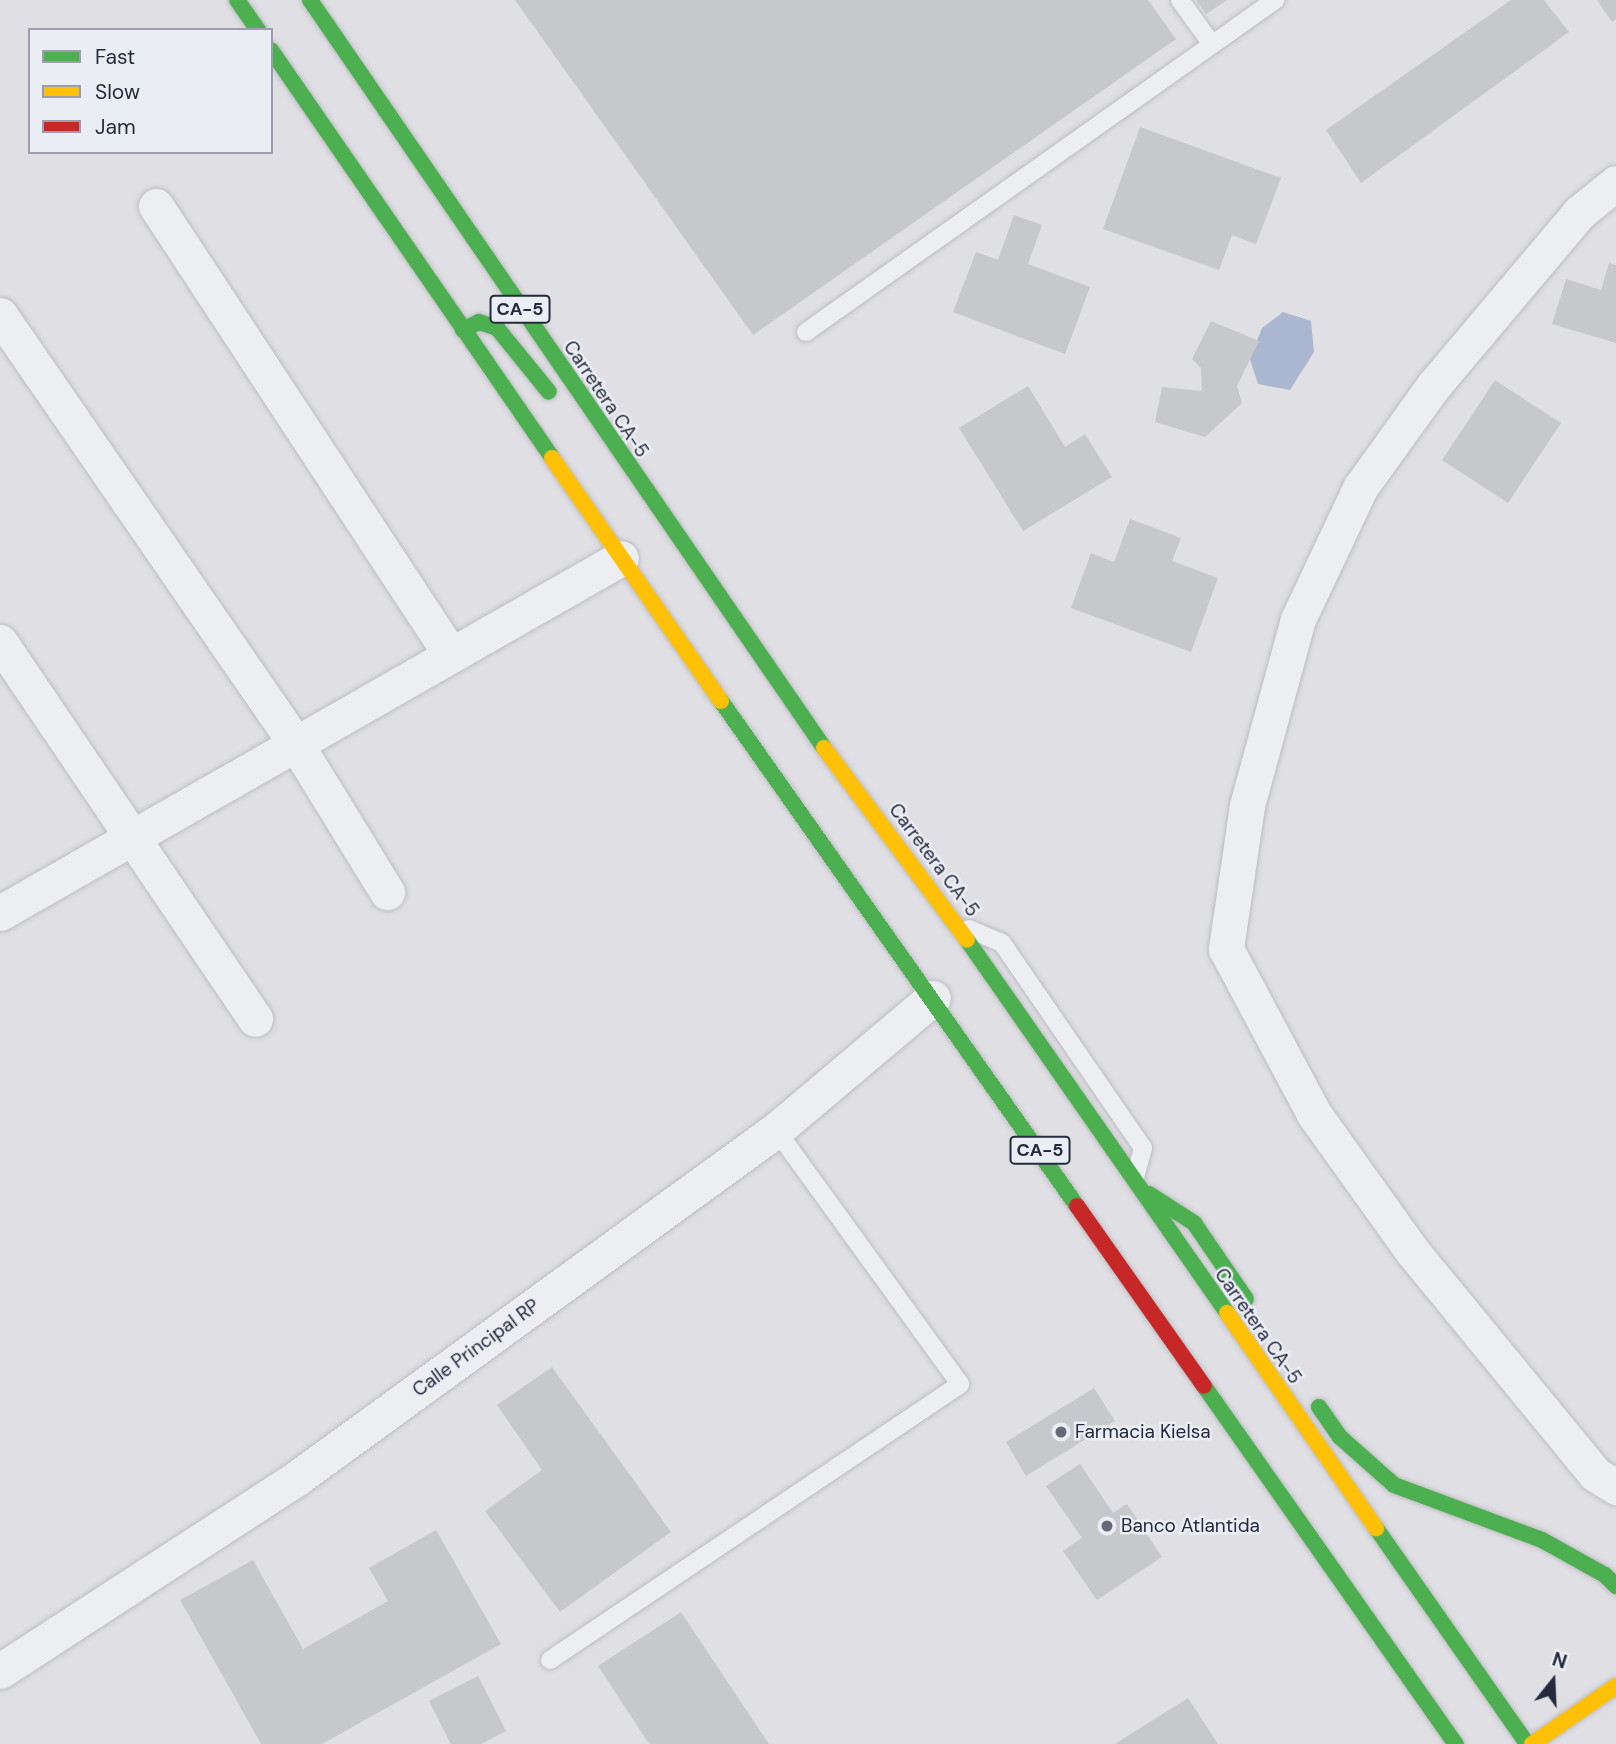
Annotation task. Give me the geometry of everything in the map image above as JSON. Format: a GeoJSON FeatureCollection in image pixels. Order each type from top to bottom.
{"type":"FeatureCollection","features":[{"type":"Feature","properties":{"kind":"main road"},"geometry":{"type":"LineString","coordinates":[[237,0],[257,28]]}},
{"type":"Feature","properties":{"kind":"main road","name":"Carretera CA-5"},"geometry":{"type":"LineString","coordinates":[[310,0],[730,618],[954,922],[1133,1184],[1529,1744]]}},
{"type":"Feature","properties":{"kind":"main road","name":"CA-5"},"geometry":{"type":"LineString","coordinates":[[273,53],[621,558],[1456,1744]]}},
{"type":"Feature","properties":{"kind":"main road"},"geometry":{"type":"LineString","coordinates":[[463,330],[478,322],[497,328],[557,403]]}},
{"type":"Feature","properties":{"kind":"main road"},"geometry":{"type":"LineString","coordinates":[[618,478],[730,618]]}},
{"type":"Feature","properties":{"kind":"main road"},"geometry":{"type":"LineString","coordinates":[[1133,1184],[1194,1223],[1255,1313]]}},
{"type":"Feature","properties":{"kind":"main road"},"geometry":{"type":"LineString","coordinates":[[1309,1392],[1340,1437],[1394,1485],[1542,1540],[1605,1575],[1616,1586]]}},
{"type":"Feature","properties":{"kind":"main road"},"geometry":{"type":"LineString","coordinates":[[1529,1744],[1616,1686]]}},
{"type":"Feature","properties":{"kind":"street"},"geometry":{"type":"LineString","coordinates":[[1616,183],[1578,213],[1434,385],[1360,488],[1298,619],[1247,806],[1226,949],[1314,1114],[1412,1251],[1595,1474],[1616,1487]]}},
{"type":"Feature","properties":{"kind":"street"},"geometry":{"type":"LineString","coordinates":[[156,206],[451,655]]}},
{"type":"Feature","properties":{"kind":"street"},"geometry":{"type":"LineString","coordinates":[[0,315],[296,744],[387,892]]}},
{"type":"Feature","properties":{"kind":"street"},"geometry":{"type":"LineString","coordinates":[[0,914],[621,558]]}},
{"type":"Feature","properties":{"kind":"street"},"geometry":{"type":"LineString","coordinates":[[0,642],[255,1019]]}},
{"type":"Feature","properties":{"kind":"street","name":"Calle Principal RP"},"geometry":{"type":"LineString","coordinates":[[0,1671],[297,1478],[776,1130],[933,998]]}},
{"type":"Feature","properties":{"kind":"lane"},"geometry":{"type":"LineString","coordinates":[[1180,0],[1211,43]]}},
{"type":"Feature","properties":{"kind":"lane"},"geometry":{"type":"LineString","coordinates":[[806,332],[1275,0]]}},
{"type":"Feature","properties":{"kind":"lane"},"geometry":{"type":"LineString","coordinates":[[954,922],[1002,943],[1143,1149],[1133,1184]]}},
{"type":"Feature","properties":{"kind":"lane"},"geometry":{"type":"LineString","coordinates":[[550,1660],[960,1384],[776,1130]]}},
{"type":"Feature","properties":{"kind":"water"},"geometry":{"type":"Polygon","coordinates":[[[1283,312],[1311,321],[1314,352],[1290,390],[1258,384],[1250,359],[1262,328],[1283,312]]]}},
{"type":"Feature","properties":{"kind":"building"},"geometry":{"type":"Polygon","coordinates":[[[515,0],[1148,0],[1176,39],[753,335],[515,0]]]}},
{"type":"Feature","properties":{"kind":"building"},"geometry":{"type":"Polygon","coordinates":[[[1196,0],[1227,0],[1206,14],[1196,0]]]}},
{"type":"Feature","properties":{"kind":"building"},"geometry":{"type":"Polygon","coordinates":[[[1511,0],[1544,0],[1569,32],[1361,183],[1326,130],[1511,0]]]}},
{"type":"Feature","properties":{"kind":"building"},"geometry":{"type":"Polygon","coordinates":[[[1597,0],[1616,0],[1616,19],[1612,22],[1597,0]]]}},
{"type":"Feature","properties":{"kind":"building"},"geometry":{"type":"Polygon","coordinates":[[[1140,127],[1281,178],[1256,244],[1232,235],[1219,270],[1103,229],[1140,127]]]}},
{"type":"Feature","properties":{"kind":"building"},"geometry":{"type":"Polygon","coordinates":[[[1014,215],[1042,225],[1028,264],[1090,287],[1065,354],[953,312],[976,252],[998,260],[1014,215]]]}},
{"type":"Feature","properties":{"kind":"building"},"geometry":{"type":"Polygon","coordinates":[[[1609,263],[1616,265],[1616,343],[1552,324],[1566,279],[1601,290],[1609,263]]]}},
{"type":"Feature","properties":{"kind":"building"},"geometry":{"type":"Polygon","coordinates":[[[1211,321],[1259,341],[1237,386],[1242,403],[1205,437],[1155,422],[1162,387],[1202,391],[1201,368],[1192,359],[1211,321]]]}},
{"type":"Feature","properties":{"kind":"building"},"geometry":{"type":"Polygon","coordinates":[[[1495,380],[1561,423],[1508,503],[1442,460],[1495,380]]]}},
{"type":"Feature","properties":{"kind":"building"},"geometry":{"type":"Polygon","coordinates":[[[1028,386],[1065,447],[1085,434],[1112,477],[1023,531],[959,428],[1028,386]]]}},
{"type":"Feature","properties":{"kind":"building"},"geometry":{"type":"Polygon","coordinates":[[[1130,519],[1181,538],[1172,561],[1218,578],[1191,652],[1071,608],[1091,553],[1114,562],[1130,519]]]}},
{"type":"Feature","properties":{"kind":"building"},"geometry":{"type":"Polygon","coordinates":[[[552,1367],[671,1532],[560,1612],[485,1511],[542,1470],[497,1405],[552,1367]]]}},
{"type":"Feature","properties":{"kind":"building","name":"Farmacia Kielsa"},"geometry":{"type":"Polygon","coordinates":[[[1094,1388],[1115,1421],[1026,1476],[1006,1442],[1094,1388]]]}},
{"type":"Feature","properties":{"kind":"building","name":"Banco Atlantida"},"geometry":{"type":"Polygon","coordinates":[[[1080,1464],[1113,1513],[1127,1504],[1162,1557],[1097,1600],[1063,1551],[1082,1538],[1046,1486],[1080,1464]]]}},
{"type":"Feature","properties":{"kind":"building"},"geometry":{"type":"Polygon","coordinates":[[[436,1530],[501,1644],[322,1744],[261,1744],[180,1600],[253,1560],[303,1649],[388,1601],[369,1568],[436,1530]]]}},
{"type":"Feature","properties":{"kind":"building"},"geometry":{"type":"Polygon","coordinates":[[[681,1612],[769,1744],[649,1744],[598,1666],[681,1612]]]}},
{"type":"Feature","properties":{"kind":"building"},"geometry":{"type":"Polygon","coordinates":[[[478,1676],[506,1731],[481,1744],[451,1744],[429,1701],[478,1676]]]}},
{"type":"Feature","properties":{"kind":"building"},"geometry":{"type":"Polygon","coordinates":[[[1188,1698],[1218,1744],[1115,1744],[1188,1698]]]}},
{"type":"Feature","properties":{"kind":"traffic: fast"},"geometry":{"type":"LineString","coordinates":[[237,0],[257,28]]}},
{"type":"Feature","properties":{"kind":"traffic: fast"},"geometry":{"type":"LineString","coordinates":[[310,0],[824,748]]}},
{"type":"Feature","properties":{"kind":"traffic: fast"},"geometry":{"type":"LineString","coordinates":[[273,53],[552,458]]}},
{"type":"Feature","properties":{"kind":"traffic: fast"},"geometry":{"type":"LineString","coordinates":[[463,330],[479,322],[497,328],[549,392]]}},
{"type":"Feature","properties":{"kind":"traffic: fast"},"geometry":{"type":"LineString","coordinates":[[721,701],[1077,1206]]}},
{"type":"Feature","properties":{"kind":"traffic: fast"},"geometry":{"type":"LineString","coordinates":[[967,940],[1227,1313]]}},
{"type":"Feature","properties":{"kind":"traffic: fast"},"geometry":{"type":"LineString","coordinates":[[1149,1194],[1194,1223],[1246,1299]]}},
{"type":"Feature","properties":{"kind":"traffic: fast"},"geometry":{"type":"LineString","coordinates":[[1204,1386],[1456,1744]]}},
{"type":"Feature","properties":{"kind":"traffic: fast"},"geometry":{"type":"LineString","coordinates":[[1319,1407],[1340,1437],[1394,1485],[1542,1540],[1605,1575],[1616,1586]]}},
{"type":"Feature","properties":{"kind":"traffic: fast"},"geometry":{"type":"LineString","coordinates":[[1376,1528],[1527,1744]]}},
{"type":"Feature","properties":{"kind":"traffic: slow"},"geometry":{"type":"LineString","coordinates":[[552,458],[721,701]]}},
{"type":"Feature","properties":{"kind":"traffic: slow"},"geometry":{"type":"LineString","coordinates":[[824,748],[967,940]]}},
{"type":"Feature","properties":{"kind":"traffic: slow"},"geometry":{"type":"LineString","coordinates":[[1227,1313],[1376,1528]]}},
{"type":"Feature","properties":{"kind":"traffic: slow"},"geometry":{"type":"LineString","coordinates":[[1532,1744],[1616,1686]]}},
{"type":"Feature","properties":{"kind":"traffic: jam"},"geometry":{"type":"LineString","coordinates":[[1077,1206],[1204,1386]]}},
{"type":"Feature","properties":{"kind":"place","name":"Farmacia Kielsa"},"geometry":{"type":"Point","coordinates":[1061,1432]}},
{"type":"Feature","properties":{"kind":"place","name":"Banco Atlantida"},"geometry":{"type":"Point","coordinates":[1107,1526]}}]}
